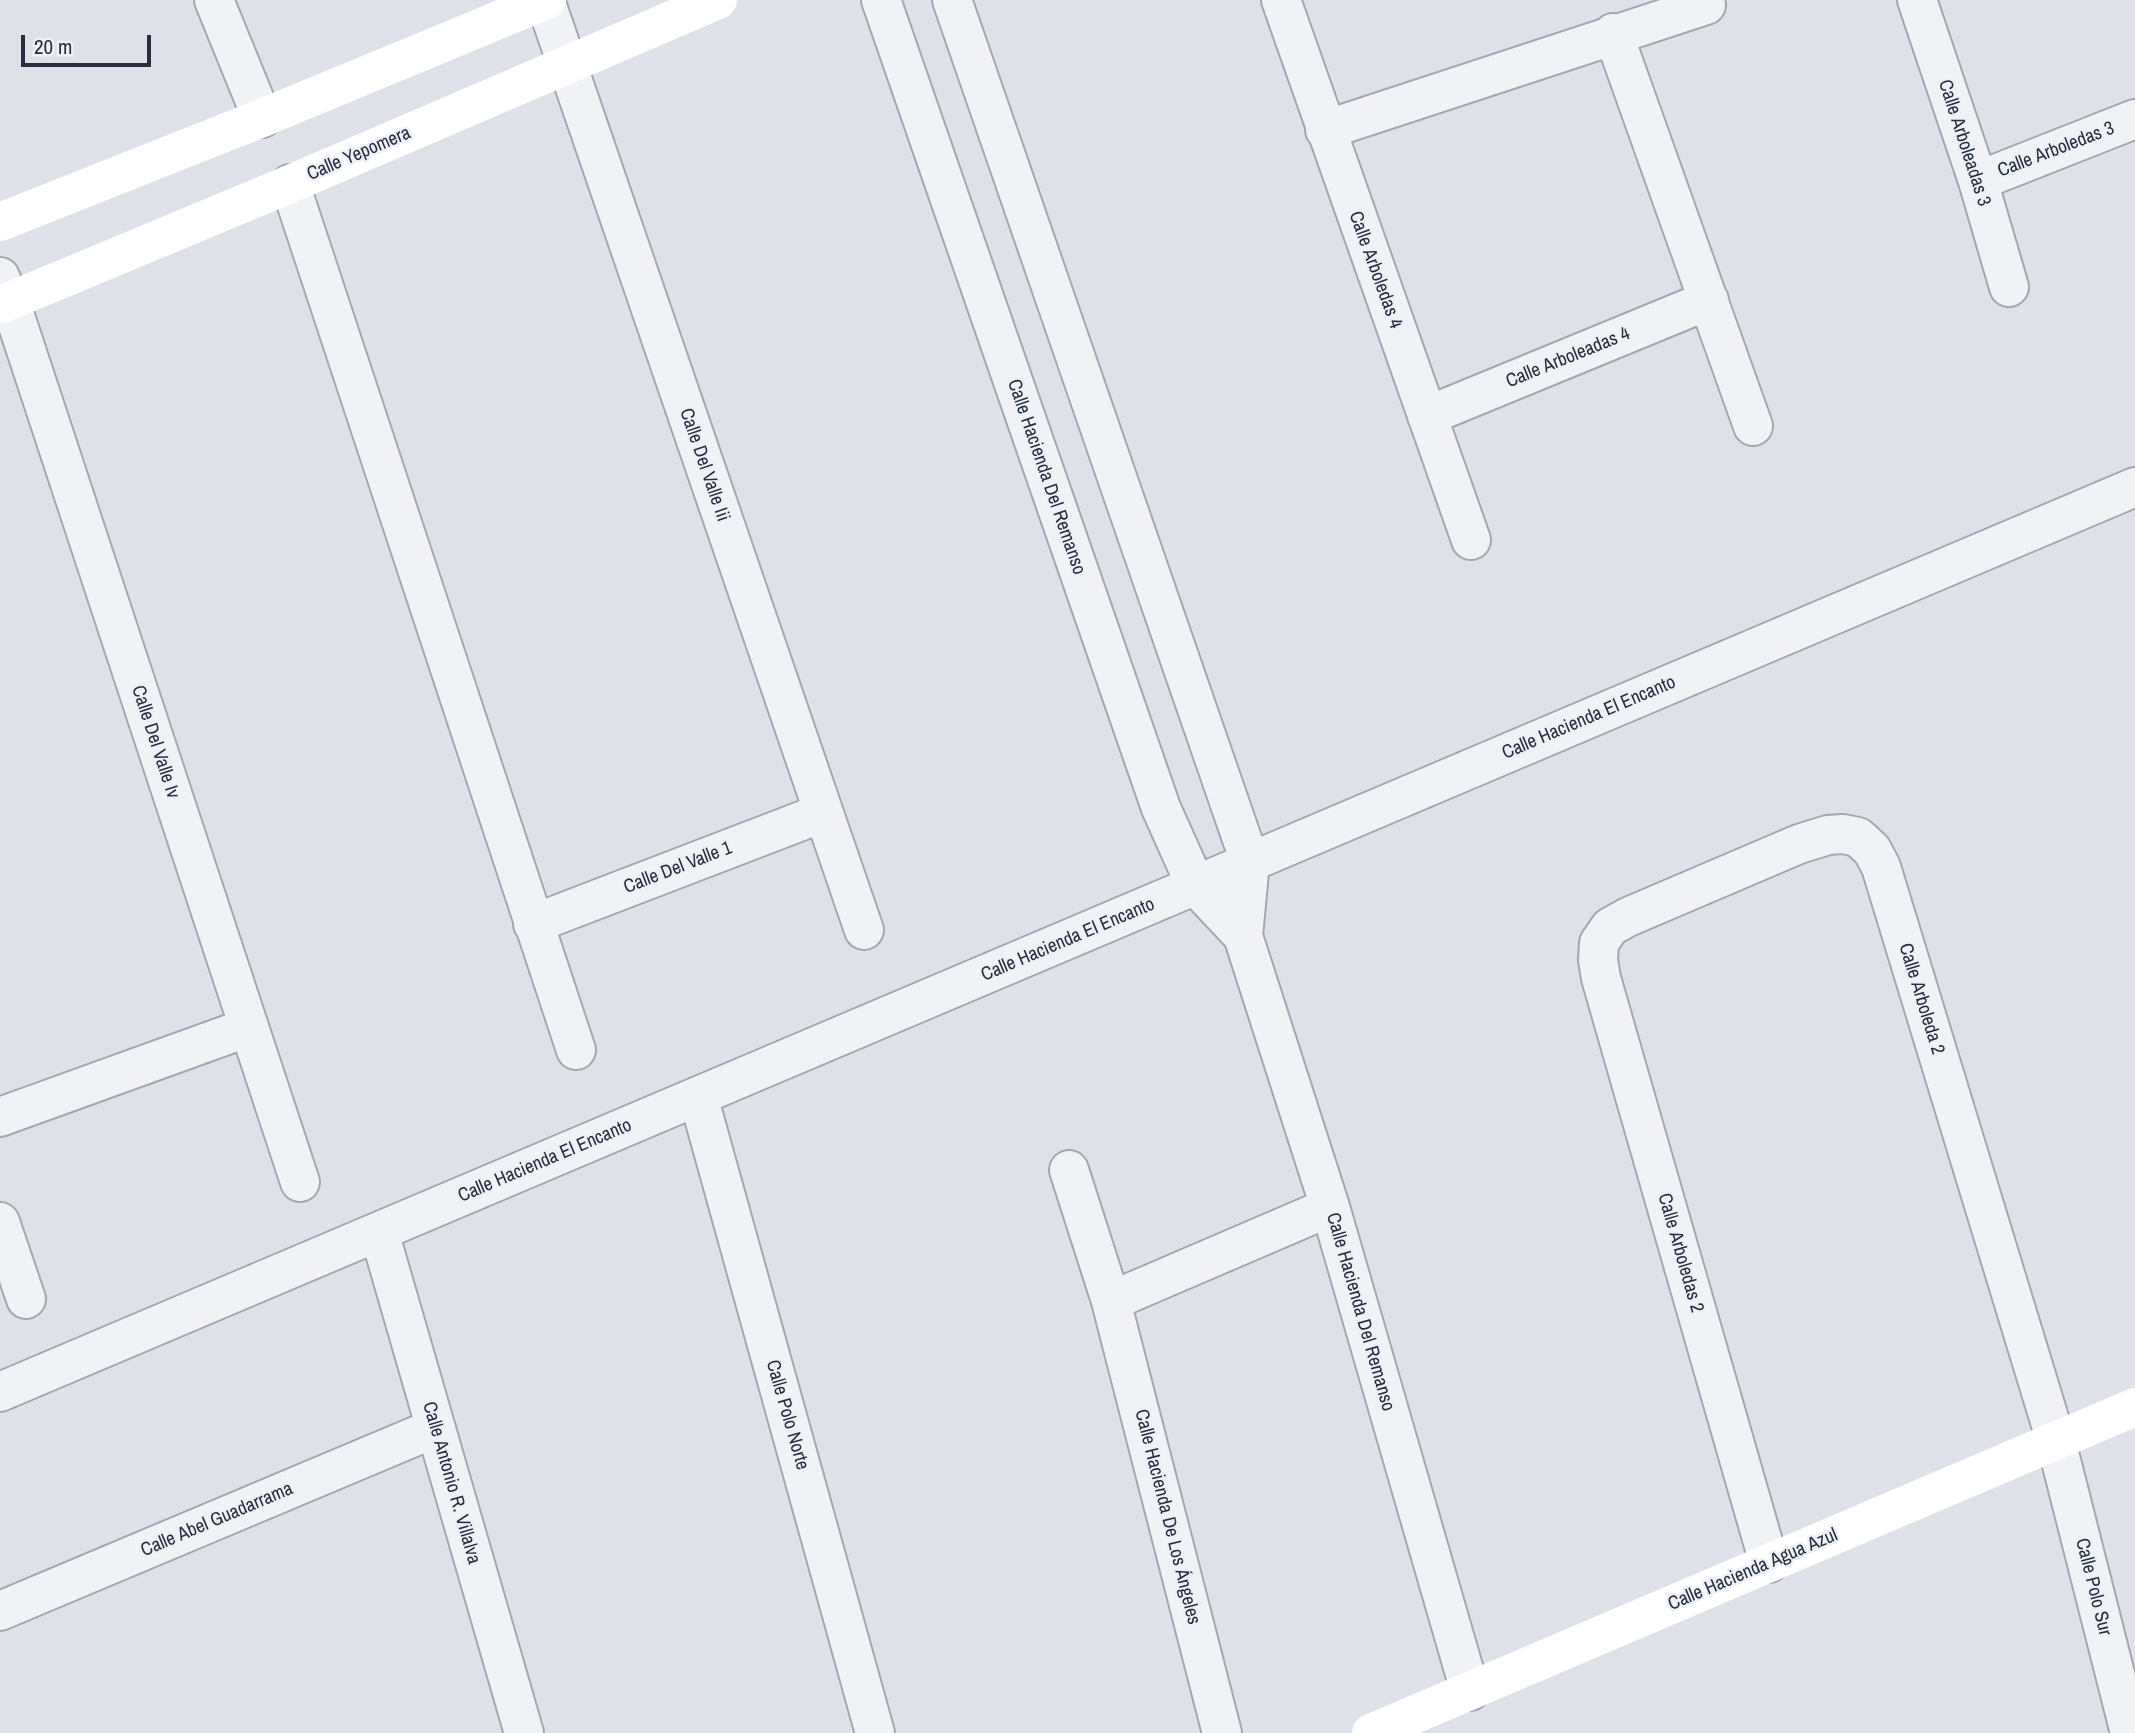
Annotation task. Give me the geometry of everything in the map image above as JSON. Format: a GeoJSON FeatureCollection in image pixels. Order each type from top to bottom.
{"type":"FeatureCollection","features":[{"type":"Feature","properties":{"kind":"street"},"geometry":{"type":"LineString","coordinates":[[214,0],[262,118]]}},
{"type":"Feature","properties":{"kind":"street"},"geometry":{"type":"LineString","coordinates":[[0,222],[262,118],[546,0]]}},
{"type":"Feature","properties":{"kind":"street","name":"Calle Del Valle Iii"},"geometry":{"type":"LineString","coordinates":[[546,0],[864,930]]}},
{"type":"Feature","properties":{"kind":"street","name":"Calle Yepomera"},"geometry":{"type":"LineString","coordinates":[[3,295],[290,184],[718,0]]}},
{"type":"Feature","properties":{"kind":"street","name":"Calle Hacienda Del Remanso"},"geometry":{"type":"LineString","coordinates":[[881,0],[1161,808],[1196,886],[1242,936]]}},
{"type":"Feature","properties":{"kind":"street","name":"Calle Hacienda Del Remanso"},"geometry":{"type":"LineString","coordinates":[[952,0],[1250,862],[1242,936],[1330,1207],[1470,1691]]}},
{"type":"Feature","properties":{"kind":"street","name":"Calle Arboledas 4"},"geometry":{"type":"LineString","coordinates":[[1281,0],[1471,540]]}},
{"type":"Feature","properties":{"kind":"street","name":"Calle Arboleadas 3"},"geometry":{"type":"LineString","coordinates":[[1917,0],[1978,181],[2009,287]]}},
{"type":"Feature","properties":{"kind":"street"},"geometry":{"type":"LineString","coordinates":[[1325,130],[1613,33],[1706,5]]}},
{"type":"Feature","properties":{"kind":"street"},"geometry":{"type":"LineString","coordinates":[[1613,33],[1753,426]]}},
{"type":"Feature","properties":{"kind":"street","name":"Calle Arboledas 3"},"geometry":{"type":"LineString","coordinates":[[1978,181],[2135,119]]}},
{"type":"Feature","properties":{"kind":"street"},"geometry":{"type":"LineString","coordinates":[[290,184],[576,1050]]}},
{"type":"Feature","properties":{"kind":"street","name":"Calle Del Valle Iv"},"geometry":{"type":"LineString","coordinates":[[3,295],[300,1182]]}},
{"type":"Feature","properties":{"kind":"street","name":"Calle Arboleadas 4"},"geometry":{"type":"LineString","coordinates":[[1427,416],[1709,300]]}},
{"type":"Feature","properties":{"kind":"street","name":"Calle Hacienda El Encanto"},"geometry":{"type":"LineString","coordinates":[[0,1392],[2135,487]]}},
{"type":"Feature","properties":{"kind":"street","name":"Calle Del Valle 1"},"geometry":{"type":"LineString","coordinates":[[533,924],[822,813]]}},
{"type":"Feature","properties":{"kind":"street","name":"Calle Arboleda 2"},"geometry":{"type":"LineString","coordinates":[[1599,943],[1610,927],[1628,917],[1799,844],[1828,835],[1843,834],[1858,837],[1872,850],[1885,880],[2056,1441]]}},
{"type":"Feature","properties":{"kind":"street","name":"Calle Arboledas 2"},"geometry":{"type":"LineString","coordinates":[[1599,943],[1601,978],[1769,1563]]}},
{"type":"Feature","properties":{"kind":"street"},"geometry":{"type":"LineString","coordinates":[[0,1117],[249,1027]]}},
{"type":"Feature","properties":{"kind":"street","name":"Calle Polo Norte"},"geometry":{"type":"LineString","coordinates":[[698,1097],[875,1733]]}},
{"type":"Feature","properties":{"kind":"street","name":"Calle Hacienda De Los Ángeles"},"geometry":{"type":"LineString","coordinates":[[1069,1170],[1111,1301],[1222,1733]]}},
{"type":"Feature","properties":{"kind":"street"},"geometry":{"type":"LineString","coordinates":[[1111,1301],[1330,1207]]}},
{"type":"Feature","properties":{"kind":"street"},"geometry":{"type":"LineString","coordinates":[[0,1222],[26,1299]]}},
{"type":"Feature","properties":{"kind":"street","name":"Calle Antonio R. Villalva"},"geometry":{"type":"LineString","coordinates":[[379,1232],[524,1733]]}},
{"type":"Feature","properties":{"kind":"street","name":"Calle Hacienda Agua Azul"},"geometry":{"type":"LineString","coordinates":[[1371,1733],[2135,1407]]}},
{"type":"Feature","properties":{"kind":"street","name":"Calle Abel Guadarrama"},"geometry":{"type":"LineString","coordinates":[[0,1611],[435,1428]]}},
{"type":"Feature","properties":{"kind":"street","name":"Calle Polo Sur"},"geometry":{"type":"LineString","coordinates":[[2056,1441],[2130,1733]]}}]}
